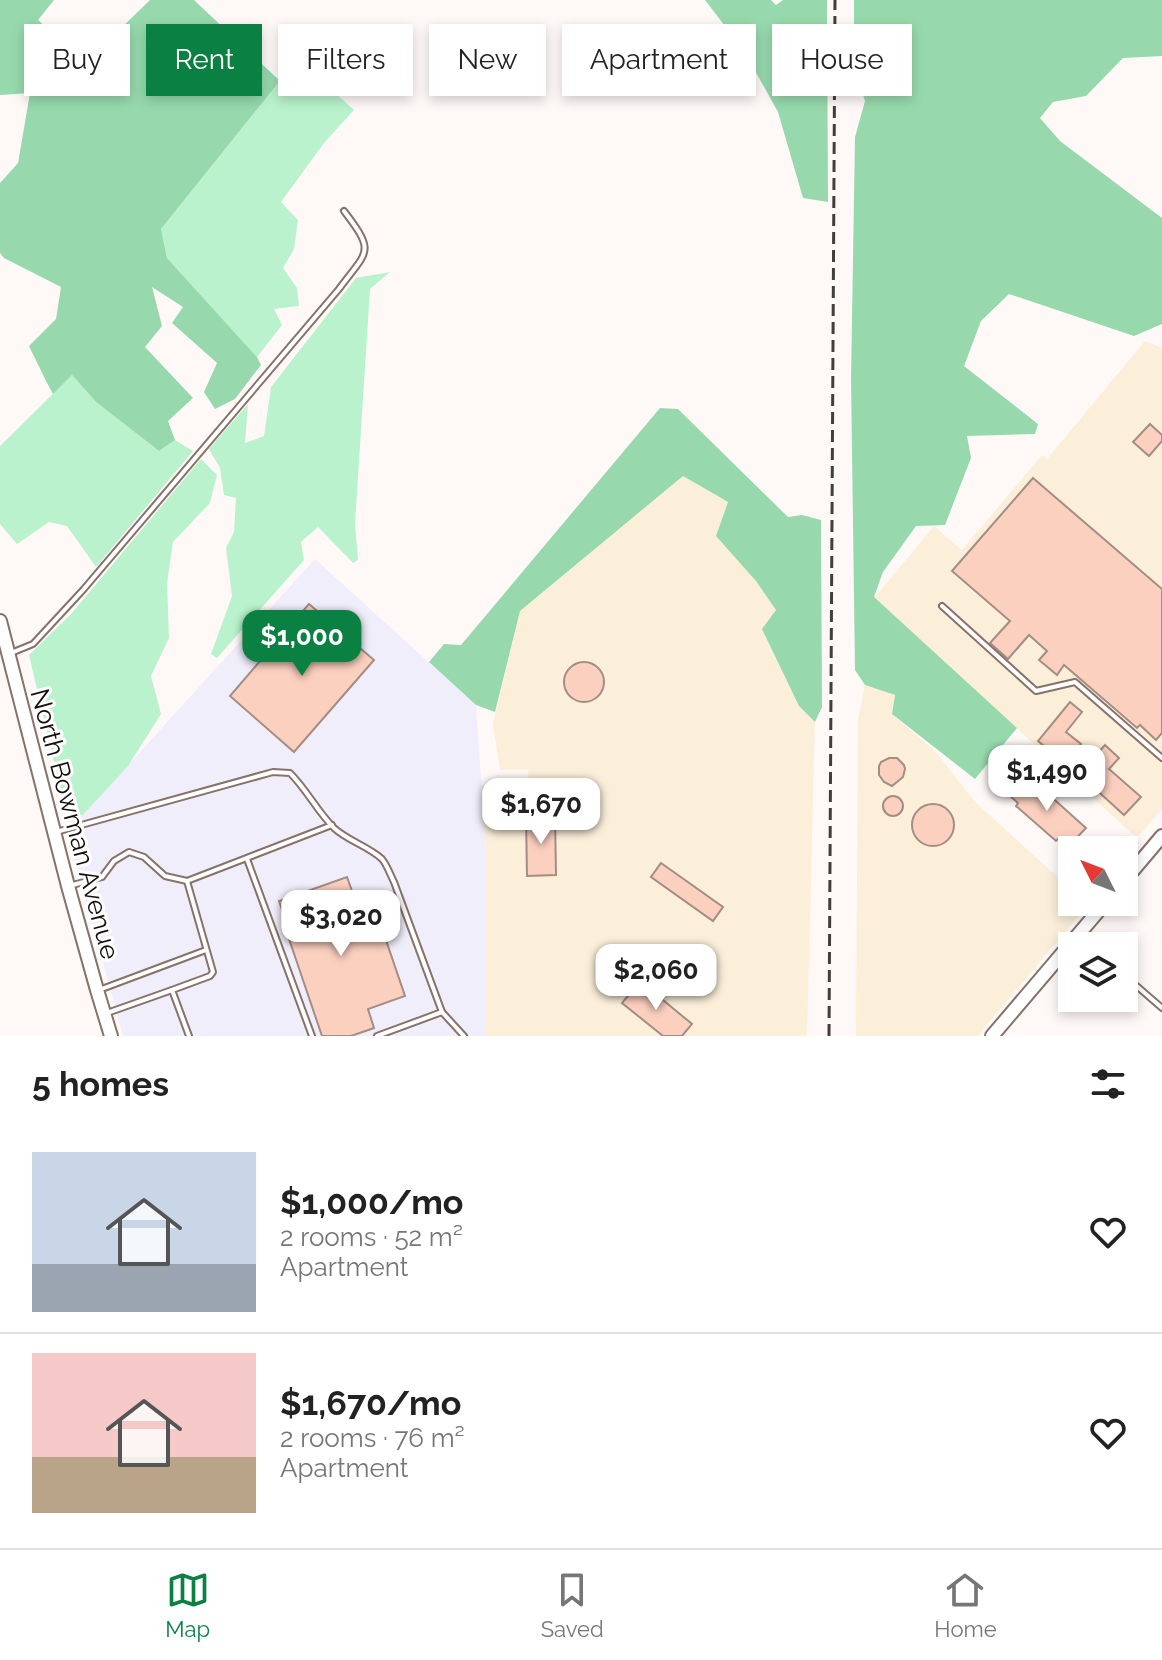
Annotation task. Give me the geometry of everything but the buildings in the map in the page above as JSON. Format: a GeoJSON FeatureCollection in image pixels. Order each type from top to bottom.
{"type":"FeatureCollection","features":[{"type":"Feature","properties":{"kind":"street","name":"North Bowman Avenue"},"geometry":{"type":"LineString","coordinates":[[0,621],[68,886],[111,1036]]}},
{"type":"Feature","properties":{"kind":"street"},"geometry":{"type":"LineString","coordinates":[[1138,864],[1162,836]]}},
{"type":"Feature","properties":{"kind":"street"},"geometry":{"type":"LineString","coordinates":[[1080,932],[1094,916]]}},
{"type":"Feature","properties":{"kind":"street"},"geometry":{"type":"LineString","coordinates":[[992,1036],[1058,958]]}},
{"type":"Feature","properties":{"kind":"lane"},"geometry":{"type":"LineString","coordinates":[[8,654],[33,644],[83,590],[339,289],[365,254],[366,245],[344,211]]}},
{"type":"Feature","properties":{"kind":"lane"},"geometry":{"type":"LineString","coordinates":[[942,606],[1036,691],[1075,682],[1162,758]]}},
{"type":"Feature","properties":{"kind":"lane"},"geometry":{"type":"LineString","coordinates":[[54,833],[273,772],[290,773],[344,837],[385,862],[442,1012],[464,1036]]}},
{"type":"Feature","properties":{"kind":"lane"},"geometry":{"type":"LineString","coordinates":[[68,886],[102,877],[114,861],[129,852],[144,857],[165,876],[187,881],[332,825]]}},
{"type":"Feature","properties":{"kind":"lane"},"geometry":{"type":"LineString","coordinates":[[247,859],[312,1036]]}},
{"type":"Feature","properties":{"kind":"lane"},"geometry":{"type":"LineString","coordinates":[[104,1014],[210,976],[213,972],[187,881]]}},
{"type":"Feature","properties":{"kind":"lane"},"geometry":{"type":"LineString","coordinates":[[97,990],[206,950]]}},
{"type":"Feature","properties":{"kind":"lane"},"geometry":{"type":"LineString","coordinates":[[1138,987],[1162,1008]]}},
{"type":"Feature","properties":{"kind":"lane"},"geometry":{"type":"LineString","coordinates":[[172,990],[189,1036]]}},
{"type":"Feature","properties":{"kind":"lane"},"geometry":{"type":"LineString","coordinates":[[377,1036],[442,1012]]}},
{"type":"Feature","properties":{"kind":"shaded area"},"geometry":{"type":"Polygon","coordinates":[[[1145,341],[1162,348],[1162,809],[1138,837],[874,598],[934,526],[962,550],[1042,455],[1047,459],[1145,341]]]}},
{"type":"Feature","properties":{"kind":"shaded area"},"geometry":{"type":"Polygon","coordinates":[[[683,476],[728,502],[756,581],[776,610],[799,706],[815,722],[807,1036],[486,1036],[486,852],[481,785],[529,782],[528,770],[500,770],[493,724],[520,611],[683,476]]]}},
{"type":"Feature","properties":{"kind":"shaded area"},"geometry":{"type":"Polygon","coordinates":[[[315,559],[476,705],[486,852],[486,1036],[123,1036],[69,839],[67,817],[83,815],[315,559]]]}},
{"type":"Feature","properties":{"kind":"shaded area"},"geometry":{"type":"Polygon","coordinates":[[[865,685],[895,695],[892,714],[937,753],[974,801],[1058,877],[1058,916],[1079,916],[1065,932],[1058,932],[1058,940],[980,1036],[856,1036],[858,719],[865,685]]]}},
{"type":"Feature","properties":{"kind":"green space"},"geometry":{"type":"Polygon","coordinates":[[[0,0],[54,0],[38,20],[43,24],[24,24],[24,93],[0,95],[0,0]]]}},
{"type":"Feature","properties":{"kind":"green space"},"geometry":{"type":"Polygon","coordinates":[[[150,0],[194,0],[219,24],[146,24],[146,96],[262,96],[262,64],[278,79],[278,83],[161,229],[167,258],[261,365],[235,399],[215,409],[204,392],[217,363],[172,323],[183,307],[152,287],[162,326],[145,347],[193,398],[168,421],[175,440],[159,451],[96,402],[72,375],[53,394],[29,346],[56,319],[61,287],[4,258],[0,253],[0,183],[18,163],[29,96],[130,96],[130,24],[125,24],[150,0]]]}},
{"type":"Feature","properties":{"kind":"green space"},"geometry":{"type":"Polygon","coordinates":[[[705,0],[771,0],[776,5],[783,0],[827,0],[827,24],[772,24],[772,96],[827,96],[828,202],[803,198],[778,112],[756,73],[756,24],[723,24],[705,0]]]}},
{"type":"Feature","properties":{"kind":"green space"},"geometry":{"type":"Polygon","coordinates":[[[854,0],[1162,0],[1162,56],[1123,58],[1086,96],[1053,102],[1040,118],[1060,141],[1162,218],[1162,324],[1134,336],[1009,294],[981,321],[964,366],[1038,424],[1035,434],[967,436],[971,458],[945,525],[916,526],[883,572],[874,597],[1017,728],[975,779],[892,714],[895,695],[865,685],[855,670],[851,379],[855,137],[865,101],[863,96],[912,96],[912,24],[854,24],[854,0]]]}},
{"type":"Feature","properties":{"kind":"green space"},"geometry":{"type":"Polygon","coordinates":[[[278,84],[278,96],[339,96],[354,110],[324,143],[281,202],[298,220],[294,249],[283,268],[297,288],[299,306],[274,309],[282,325],[257,357],[167,258],[161,229],[278,84]]]}},
{"type":"Feature","properties":{"kind":"green space"},"geometry":{"type":"Polygon","coordinates":[[[390,272],[370,289],[355,524],[358,560],[353,563],[318,527],[301,542],[304,560],[217,658],[211,654],[232,596],[226,548],[234,532],[236,498],[224,495],[220,468],[209,449],[248,404],[245,443],[264,436],[271,387],[356,278],[390,272]]]}},
{"type":"Feature","properties":{"kind":"green space"},"geometry":{"type":"Polygon","coordinates":[[[72,375],[96,402],[159,451],[175,440],[193,451],[96,567],[67,526],[49,522],[17,544],[0,524],[0,446],[72,375]]]}},
{"type":"Feature","properties":{"kind":"green space"},"geometry":{"type":"Polygon","coordinates":[[[660,408],[678,409],[788,517],[802,515],[821,520],[822,707],[815,722],[799,706],[762,629],[776,610],[756,581],[716,536],[728,502],[683,476],[520,611],[495,712],[476,705],[429,662],[444,644],[461,645],[660,408]]]}},
{"type":"Feature","properties":{"kind":"green space"},"geometry":{"type":"Polygon","coordinates":[[[201,459],[217,475],[210,503],[173,542],[167,583],[169,638],[151,676],[161,714],[128,766],[83,815],[67,817],[29,655],[71,614],[201,459]]]}},
{"type":"Feature","properties":{"kind":"railway"},"geometry":{"type":"LineString","coordinates":[[829,1036],[835,0]]}}]}
